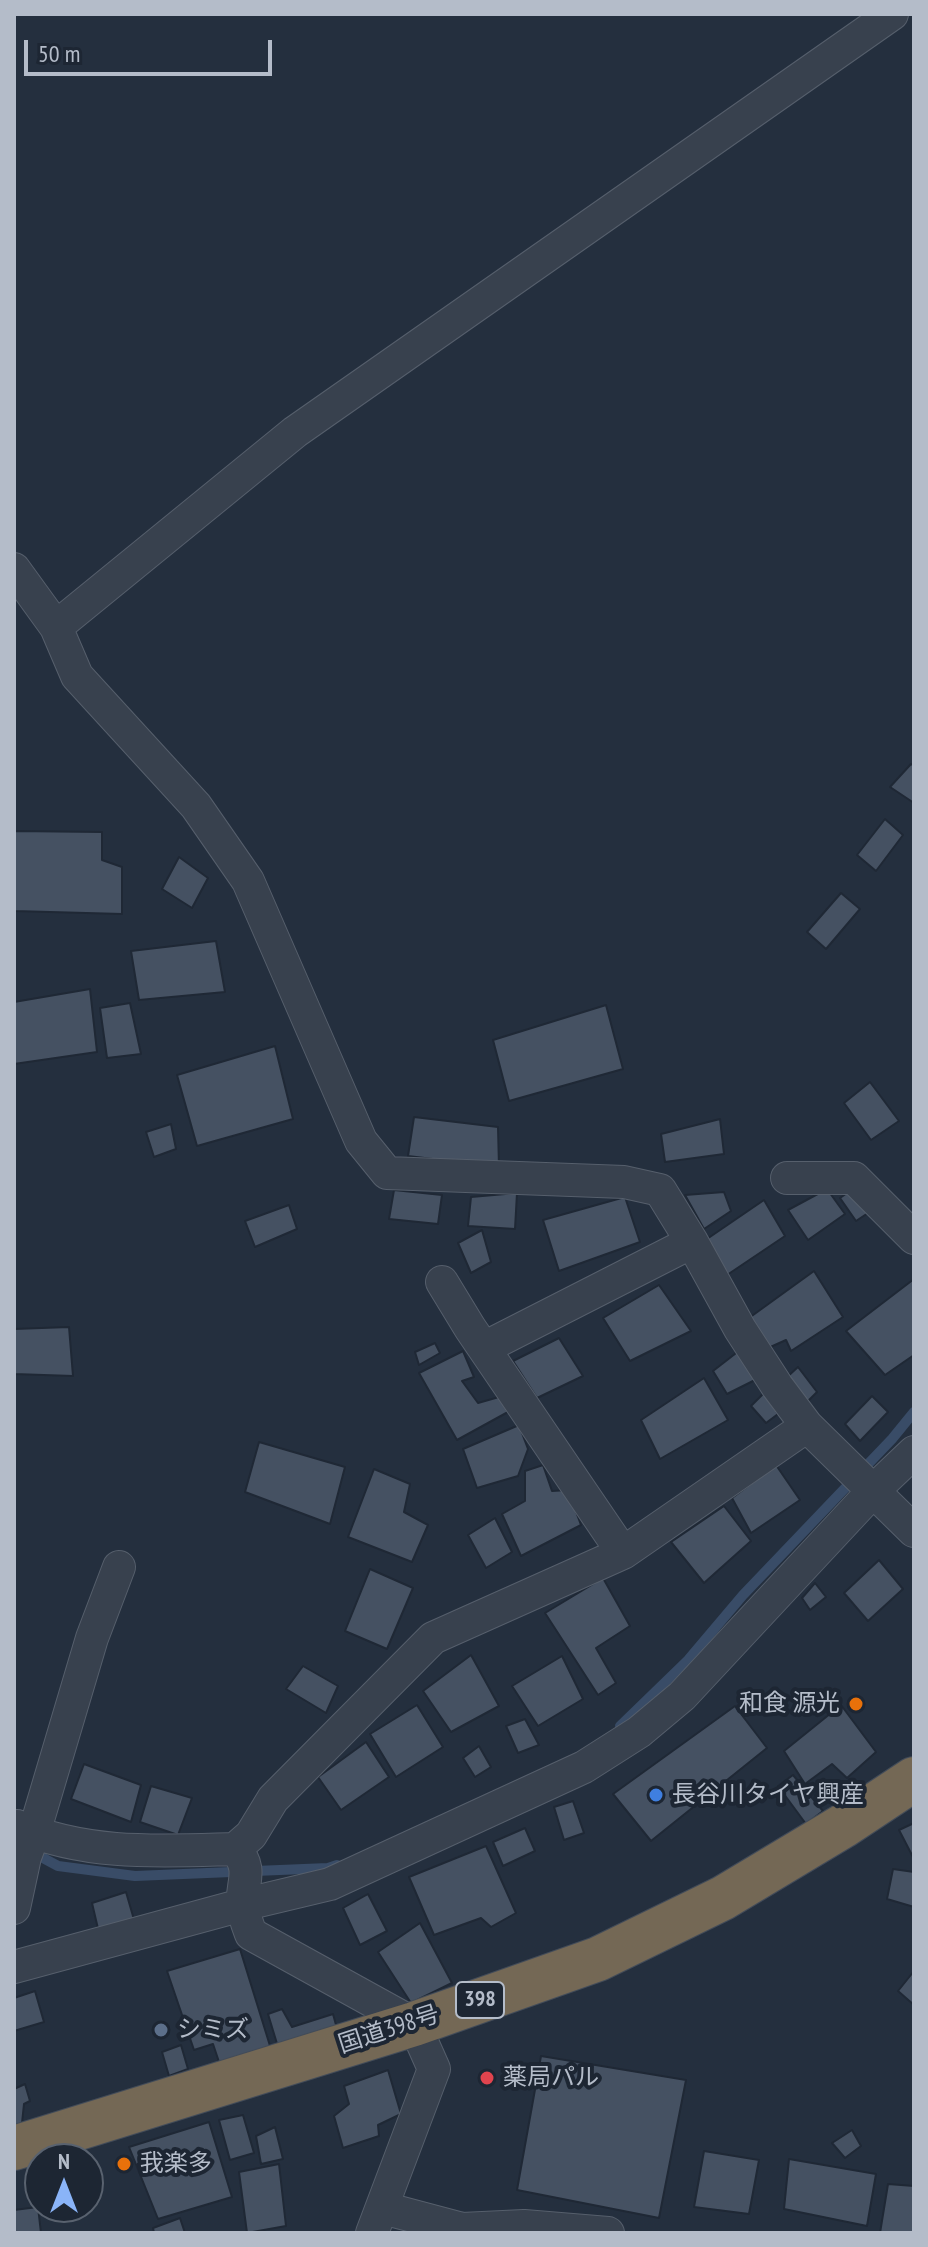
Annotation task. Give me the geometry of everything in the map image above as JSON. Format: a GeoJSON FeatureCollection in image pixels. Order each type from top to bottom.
{"type":"FeatureCollection","features":[{"type":"Feature","properties":{"kind":"highway","name":"国道398号"},"geometry":{"type":"LineString","coordinates":[[14,2148],[414,2024],[612,1953],[723,1898],[914,1779]]}},
{"type":"Feature","properties":{"kind":"street"},"geometry":{"type":"LineString","coordinates":[[56,627],[295,432],[892,14]]}},
{"type":"Feature","properties":{"kind":"street"},"geometry":{"type":"LineString","coordinates":[[14,569],[56,627],[77,676],[196,806],[248,881],[361,1141],[387,1173],[624,1182],[660,1190],[740,1329],[807,1426],[914,1531]]}},
{"type":"Feature","properties":{"kind":"street"},"geometry":{"type":"LineString","coordinates":[[787,1178],[854,1178],[914,1238]]}},
{"type":"Feature","properties":{"kind":"street"},"geometry":{"type":"LineString","coordinates":[[484,1348],[692,1242]]}},
{"type":"Feature","properties":{"kind":"street"},"geometry":{"type":"LineString","coordinates":[[442,1282],[623,1553]]}},
{"type":"Feature","properties":{"kind":"street"},"geometry":{"type":"LineString","coordinates":[[608,2233],[524,2226],[462,2229],[378,2221],[434,2069],[414,2024],[251,1934],[242,1874],[251,1835],[273,1799],[433,1638],[623,1553],[807,1426]]}},
{"type":"Feature","properties":{"kind":"street"},"geometry":{"type":"LineString","coordinates":[[26,1839],[128,1852],[242,1874],[330,1884],[584,1767],[639,1732],[682,1696],[872,1487],[914,1452]]}},
{"type":"Feature","properties":{"kind":"street"},"geometry":{"type":"LineString","coordinates":[[14,1908],[26,1839],[92,1638],[119,1567]]}},
{"type":"Feature","properties":{"kind":"street"},"geometry":{"type":"LineString","coordinates":[[14,1967],[242,1874]]}},
{"type":"Feature","properties":{"kind":"building"},"geometry":{"type":"Polygon","coordinates":[[[911,764],[914,766],[914,803],[890,787],[911,764]]]}},
{"type":"Feature","properties":{"kind":"building"},"geometry":{"type":"Polygon","coordinates":[[[885,819],[903,835],[876,871],[857,855],[885,819]]]}},
{"type":"Feature","properties":{"kind":"building"},"geometry":{"type":"Polygon","coordinates":[[[14,831],[102,832],[102,860],[122,867],[122,914],[14,911],[14,831]]]}},
{"type":"Feature","properties":{"kind":"building"},"geometry":{"type":"Polygon","coordinates":[[[179,857],[208,878],[192,908],[162,889],[179,857]]]}},
{"type":"Feature","properties":{"kind":"building"},"geometry":{"type":"Polygon","coordinates":[[[841,893],[860,909],[826,949],[807,932],[841,893]]]}},
{"type":"Feature","properties":{"kind":"building"},"geometry":{"type":"Polygon","coordinates":[[[216,941],[225,992],[139,1000],[131,951],[216,941]]]}},
{"type":"Feature","properties":{"kind":"building"},"geometry":{"type":"Polygon","coordinates":[[[90,989],[97,1052],[14,1064],[14,1002],[90,989]]]}},
{"type":"Feature","properties":{"kind":"building"},"geometry":{"type":"Polygon","coordinates":[[[130,1003],[141,1054],[107,1058],[100,1008],[130,1003]]]}},
{"type":"Feature","properties":{"kind":"building"},"geometry":{"type":"Polygon","coordinates":[[[606,1005],[623,1069],[509,1101],[493,1040],[606,1005]]]}},
{"type":"Feature","properties":{"kind":"building"},"geometry":{"type":"Polygon","coordinates":[[[275,1046],[293,1119],[197,1146],[177,1075],[275,1046]]]}},
{"type":"Feature","properties":{"kind":"building"},"geometry":{"type":"Polygon","coordinates":[[[870,1082],[899,1121],[871,1140],[844,1103],[870,1082]]]}},
{"type":"Feature","properties":{"kind":"building"},"geometry":{"type":"Polygon","coordinates":[[[414,1117],[498,1127],[499,1167],[408,1156],[414,1117]]]}},
{"type":"Feature","properties":{"kind":"building"},"geometry":{"type":"Polygon","coordinates":[[[720,1119],[724,1154],[665,1162],[661,1134],[720,1119]]]}},
{"type":"Feature","properties":{"kind":"building"},"geometry":{"type":"Polygon","coordinates":[[[171,1124],[176,1149],[154,1157],[146,1132],[171,1124]]]}},
{"type":"Feature","properties":{"kind":"building"},"geometry":{"type":"Polygon","coordinates":[[[854,1188],[871,1211],[856,1221],[840,1198],[854,1188]]]}},
{"type":"Feature","properties":{"kind":"building"},"geometry":{"type":"Polygon","coordinates":[[[827,1189],[845,1214],[808,1240],[788,1210],[827,1189]]]}},
{"type":"Feature","properties":{"kind":"building"},"geometry":{"type":"Polygon","coordinates":[[[394,1190],[442,1195],[438,1224],[389,1219],[394,1190]]]}},
{"type":"Feature","properties":{"kind":"building"},"geometry":{"type":"Polygon","coordinates":[[[724,1192],[731,1211],[704,1229],[685,1195],[724,1192]]]}},
{"type":"Feature","properties":{"kind":"building"},"geometry":{"type":"Polygon","coordinates":[[[517,1193],[515,1229],[468,1226],[471,1197],[517,1193]]]}},
{"type":"Feature","properties":{"kind":"building"},"geometry":{"type":"Polygon","coordinates":[[[625,1197],[640,1242],[559,1271],[543,1220],[625,1197]]]}},
{"type":"Feature","properties":{"kind":"building"},"geometry":{"type":"Polygon","coordinates":[[[764,1200],[785,1236],[727,1275],[704,1241],[764,1200]]]}},
{"type":"Feature","properties":{"kind":"building"},"geometry":{"type":"Polygon","coordinates":[[[289,1205],[297,1229],[255,1247],[245,1221],[289,1205]]]}},
{"type":"Feature","properties":{"kind":"building"},"geometry":{"type":"Polygon","coordinates":[[[482,1230],[491,1262],[471,1273],[458,1243],[482,1230]]]}},
{"type":"Feature","properties":{"kind":"building"},"geometry":{"type":"Polygon","coordinates":[[[814,1271],[843,1317],[791,1351],[786,1340],[766,1349],[749,1318],[814,1271]]]}},
{"type":"Feature","properties":{"kind":"building"},"geometry":{"type":"Polygon","coordinates":[[[914,1279],[914,1355],[885,1375],[846,1331],[914,1279]]]}},
{"type":"Feature","properties":{"kind":"building"},"geometry":{"type":"Polygon","coordinates":[[[659,1285],[691,1331],[630,1361],[603,1318],[659,1285]]]}},
{"type":"Feature","properties":{"kind":"building"},"geometry":{"type":"Polygon","coordinates":[[[69,1327],[73,1376],[14,1374],[14,1329],[69,1327]]]}},
{"type":"Feature","properties":{"kind":"building"},"geometry":{"type":"Polygon","coordinates":[[[559,1338],[583,1376],[537,1398],[513,1361],[559,1338]]]}},
{"type":"Feature","properties":{"kind":"building"},"geometry":{"type":"Polygon","coordinates":[[[435,1343],[440,1353],[419,1365],[415,1352],[435,1343]]]}},
{"type":"Feature","properties":{"kind":"building"},"geometry":{"type":"Polygon","coordinates":[[[740,1350],[755,1380],[727,1394],[713,1371],[740,1350]]]}},
{"type":"Feature","properties":{"kind":"building"},"geometry":{"type":"Polygon","coordinates":[[[463,1351],[474,1377],[462,1381],[478,1403],[499,1397],[508,1412],[457,1440],[419,1373],[463,1351]]]}},
{"type":"Feature","properties":{"kind":"building"},"geometry":{"type":"Polygon","coordinates":[[[798,1367],[817,1392],[807,1402],[786,1378],[798,1367]]]}},
{"type":"Feature","properties":{"kind":"building"},"geometry":{"type":"Polygon","coordinates":[[[704,1378],[728,1420],[660,1459],[641,1420],[704,1378]]]}},
{"type":"Feature","properties":{"kind":"building"},"geometry":{"type":"Polygon","coordinates":[[[764,1393],[778,1414],[766,1423],[751,1406],[764,1393]]]}},
{"type":"Feature","properties":{"kind":"building"},"geometry":{"type":"Polygon","coordinates":[[[872,1396],[888,1412],[860,1441],[845,1424],[872,1396]]]}},
{"type":"Feature","properties":{"kind":"building"},"geometry":{"type":"Polygon","coordinates":[[[519,1425],[528,1449],[518,1476],[477,1488],[463,1449],[519,1425]]]}},
{"type":"Feature","properties":{"kind":"building"},"geometry":{"type":"Polygon","coordinates":[[[259,1442],[345,1467],[330,1524],[245,1492],[259,1442]]]}},
{"type":"Feature","properties":{"kind":"building"},"geometry":{"type":"Polygon","coordinates":[[[543,1465],[552,1491],[568,1490],[581,1525],[521,1556],[502,1514],[525,1501],[525,1471],[543,1465]]]}},
{"type":"Feature","properties":{"kind":"building"},"geometry":{"type":"Polygon","coordinates":[[[776,1465],[800,1500],[751,1533],[732,1498],[776,1465]]]}},
{"type":"Feature","properties":{"kind":"building"},"geometry":{"type":"Polygon","coordinates":[[[374,1469],[410,1484],[404,1512],[428,1525],[412,1562],[348,1537],[374,1469]]]}},
{"type":"Feature","properties":{"kind":"building"},"geometry":{"type":"Polygon","coordinates":[[[724,1506],[751,1541],[704,1583],[671,1542],[724,1506]]]}},
{"type":"Feature","properties":{"kind":"building"},"geometry":{"type":"Polygon","coordinates":[[[495,1518],[512,1552],[486,1568],[468,1535],[495,1518]]]}},
{"type":"Feature","properties":{"kind":"building"},"geometry":{"type":"Polygon","coordinates":[[[879,1560],[903,1589],[868,1621],[844,1593],[879,1560]]]}},
{"type":"Feature","properties":{"kind":"building"},"geometry":{"type":"Polygon","coordinates":[[[370,1569],[413,1588],[387,1649],[345,1631],[370,1569]]]}},
{"type":"Feature","properties":{"kind":"building"},"geometry":{"type":"Polygon","coordinates":[[[603,1578],[630,1626],[596,1648],[616,1683],[598,1695],[545,1613],[603,1578]]]}},
{"type":"Feature","properties":{"kind":"building"},"geometry":{"type":"Polygon","coordinates":[[[815,1583],[826,1597],[810,1610],[802,1598],[815,1583]]]}},
{"type":"Feature","properties":{"kind":"building"},"geometry":{"type":"Polygon","coordinates":[[[471,1655],[499,1706],[451,1732],[423,1691],[471,1655]]]}},
{"type":"Feature","properties":{"kind":"building"},"geometry":{"type":"Polygon","coordinates":[[[562,1656],[583,1699],[538,1726],[512,1686],[562,1656]]]}},
{"type":"Feature","properties":{"kind":"building"},"geometry":{"type":"Polygon","coordinates":[[[303,1666],[338,1686],[326,1713],[286,1689],[303,1666]]]}},
{"type":"Feature","properties":{"kind":"building"},"geometry":{"type":"Polygon","coordinates":[[[417,1705],[443,1747],[396,1777],[370,1734],[417,1705]]]}},
{"type":"Feature","properties":{"kind":"building"},"geometry":{"type":"Polygon","coordinates":[[[841,1705],[876,1752],[847,1778],[832,1764],[805,1784],[784,1751],[841,1705]]]}},
{"type":"Feature","properties":{"kind":"building"},"geometry":{"type":"Polygon","coordinates":[[[735,1706],[767,1748],[651,1841],[613,1794],[735,1706]]]}},
{"type":"Feature","properties":{"kind":"building"},"geometry":{"type":"Polygon","coordinates":[[[525,1719],[539,1745],[518,1753],[506,1726],[525,1719]]]}},
{"type":"Feature","properties":{"kind":"building"},"geometry":{"type":"Polygon","coordinates":[[[366,1742],[389,1777],[341,1810],[318,1777],[366,1742]]]}},
{"type":"Feature","properties":{"kind":"building"},"geometry":{"type":"Polygon","coordinates":[[[479,1746],[491,1767],[475,1777],[463,1758],[479,1746]]]}},
{"type":"Feature","properties":{"kind":"building"},"geometry":{"type":"Polygon","coordinates":[[[84,1764],[141,1785],[131,1822],[71,1799],[84,1764]]]}},
{"type":"Feature","properties":{"kind":"building"},"geometry":{"type":"Polygon","coordinates":[[[793,1775],[823,1811],[806,1824],[778,1786],[793,1775]]]}},
{"type":"Feature","properties":{"kind":"building"},"geometry":{"type":"Polygon","coordinates":[[[151,1786],[192,1798],[178,1835],[140,1822],[151,1786]]]}},
{"type":"Feature","properties":{"kind":"building"},"geometry":{"type":"Polygon","coordinates":[[[573,1801],[584,1833],[564,1840],[554,1807],[573,1801]]]}},
{"type":"Feature","properties":{"kind":"building"},"geometry":{"type":"Polygon","coordinates":[[[914,1823],[914,1859],[899,1830],[914,1823]]]}},
{"type":"Feature","properties":{"kind":"building"},"geometry":{"type":"Polygon","coordinates":[[[525,1828],[535,1851],[503,1866],[493,1842],[525,1828]]]}},
{"type":"Feature","properties":{"kind":"building"},"geometry":{"type":"Polygon","coordinates":[[[486,1846],[516,1913],[491,1927],[481,1918],[434,1935],[409,1877],[486,1846]]]}},
{"type":"Feature","properties":{"kind":"building"},"geometry":{"type":"Polygon","coordinates":[[[893,1869],[914,1872],[914,1907],[887,1899],[893,1869]]]}},
{"type":"Feature","properties":{"kind":"building"},"geometry":{"type":"Polygon","coordinates":[[[126,1892],[135,1923],[99,1933],[92,1903],[126,1892]]]}},
{"type":"Feature","properties":{"kind":"building"},"geometry":{"type":"Polygon","coordinates":[[[368,1894],[387,1931],[360,1945],[343,1908],[368,1894]]]}},
{"type":"Feature","properties":{"kind":"building"},"geometry":{"type":"Polygon","coordinates":[[[420,1923],[452,1983],[411,2003],[378,1952],[420,1923]]]}},
{"type":"Feature","properties":{"kind":"building"},"geometry":{"type":"Polygon","coordinates":[[[240,1949],[271,2049],[222,2071],[213,2044],[194,2050],[167,1971],[240,1949]]]}},
{"type":"Feature","properties":{"kind":"building"},"geometry":{"type":"Polygon","coordinates":[[[914,1971],[914,2005],[898,1991],[914,1971]]]}},
{"type":"Feature","properties":{"kind":"building"},"geometry":{"type":"Polygon","coordinates":[[[35,1991],[44,2022],[14,2031],[14,1998],[35,1991]]]}},
{"type":"Feature","properties":{"kind":"building"},"geometry":{"type":"Polygon","coordinates":[[[282,2009],[292,2027],[333,2014],[338,2032],[278,2047],[268,2014],[282,2009]]]}},
{"type":"Feature","properties":{"kind":"building"},"geometry":{"type":"Polygon","coordinates":[[[181,2045],[188,2069],[169,2076],[162,2052],[181,2045]]]}},
{"type":"Feature","properties":{"kind":"building"},"geometry":{"type":"Polygon","coordinates":[[[541,2056],[686,2080],[659,2218],[517,2190],[541,2056]]]}},
{"type":"Feature","properties":{"kind":"building"},"geometry":{"type":"Polygon","coordinates":[[[388,2070],[401,2114],[378,2125],[379,2136],[343,2148],[334,2116],[349,2104],[344,2086],[388,2070]]]}},
{"type":"Feature","properties":{"kind":"building"},"geometry":{"type":"Polygon","coordinates":[[[25,2084],[30,2101],[24,2104],[22,2123],[14,2126],[14,2089],[25,2084]]]}},
{"type":"Feature","properties":{"kind":"building"},"geometry":{"type":"Polygon","coordinates":[[[243,2115],[254,2153],[230,2160],[219,2120],[243,2115]]]}},
{"type":"Feature","properties":{"kind":"building"},"geometry":{"type":"Polygon","coordinates":[[[209,2122],[232,2197],[158,2219],[129,2147],[209,2122]]]}},
{"type":"Feature","properties":{"kind":"building"},"geometry":{"type":"Polygon","coordinates":[[[275,2127],[283,2159],[261,2164],[256,2136],[275,2127]]]}},
{"type":"Feature","properties":{"kind":"building"},"geometry":{"type":"Polygon","coordinates":[[[852,2130],[861,2146],[845,2158],[832,2143],[852,2130]]]}},
{"type":"Feature","properties":{"kind":"building"},"geometry":{"type":"Polygon","coordinates":[[[704,2151],[759,2160],[749,2214],[694,2207],[704,2151]]]}},
{"type":"Feature","properties":{"kind":"building"},"geometry":{"type":"Polygon","coordinates":[[[789,2159],[876,2174],[867,2226],[784,2209],[789,2159]]]}},
{"type":"Feature","properties":{"kind":"building"},"geometry":{"type":"Polygon","coordinates":[[[279,2164],[286,2226],[247,2233],[239,2172],[279,2164]]]}},
{"type":"Feature","properties":{"kind":"building"},"geometry":{"type":"Polygon","coordinates":[[[888,2184],[914,2186],[914,2233],[880,2233],[888,2184]]]}},
{"type":"Feature","properties":{"kind":"building"},"geometry":{"type":"Polygon","coordinates":[[[24,2209],[24,2223],[40,2223],[41,2233],[14,2233],[14,2210],[24,2209]]]}},
{"type":"Feature","properties":{"kind":"building"},"geometry":{"type":"Polygon","coordinates":[[[180,2218],[185,2233],[154,2233],[153,2228],[180,2218]]]}},
{"type":"Feature","properties":{"kind":"waterway"},"geometry":{"type":"LineString","coordinates":[[620,1726],[688,1660],[743,1595],[914,1412]]}},
{"type":"Feature","properties":{"kind":"waterway"},"geometry":{"type":"LineString","coordinates":[[30,1851],[58,1866],[135,1876],[328,1868],[337,1865]]}},
{"type":"Feature","properties":{"kind":"place","name":"和食 源光"},"geometry":{"type":"Point","coordinates":[856,1704]}},
{"type":"Feature","properties":{"kind":"place","name":"長谷川タイヤ興産"},"geometry":{"type":"Point","coordinates":[656,1795]}},
{"type":"Feature","properties":{"kind":"place","name":"シミズ"},"geometry":{"type":"Point","coordinates":[161,2030]}},
{"type":"Feature","properties":{"kind":"place","name":"薬局パル"},"geometry":{"type":"Point","coordinates":[487,2078]}},
{"type":"Feature","properties":{"kind":"place","name":"我楽多"},"geometry":{"type":"Point","coordinates":[124,2164]}}]}
